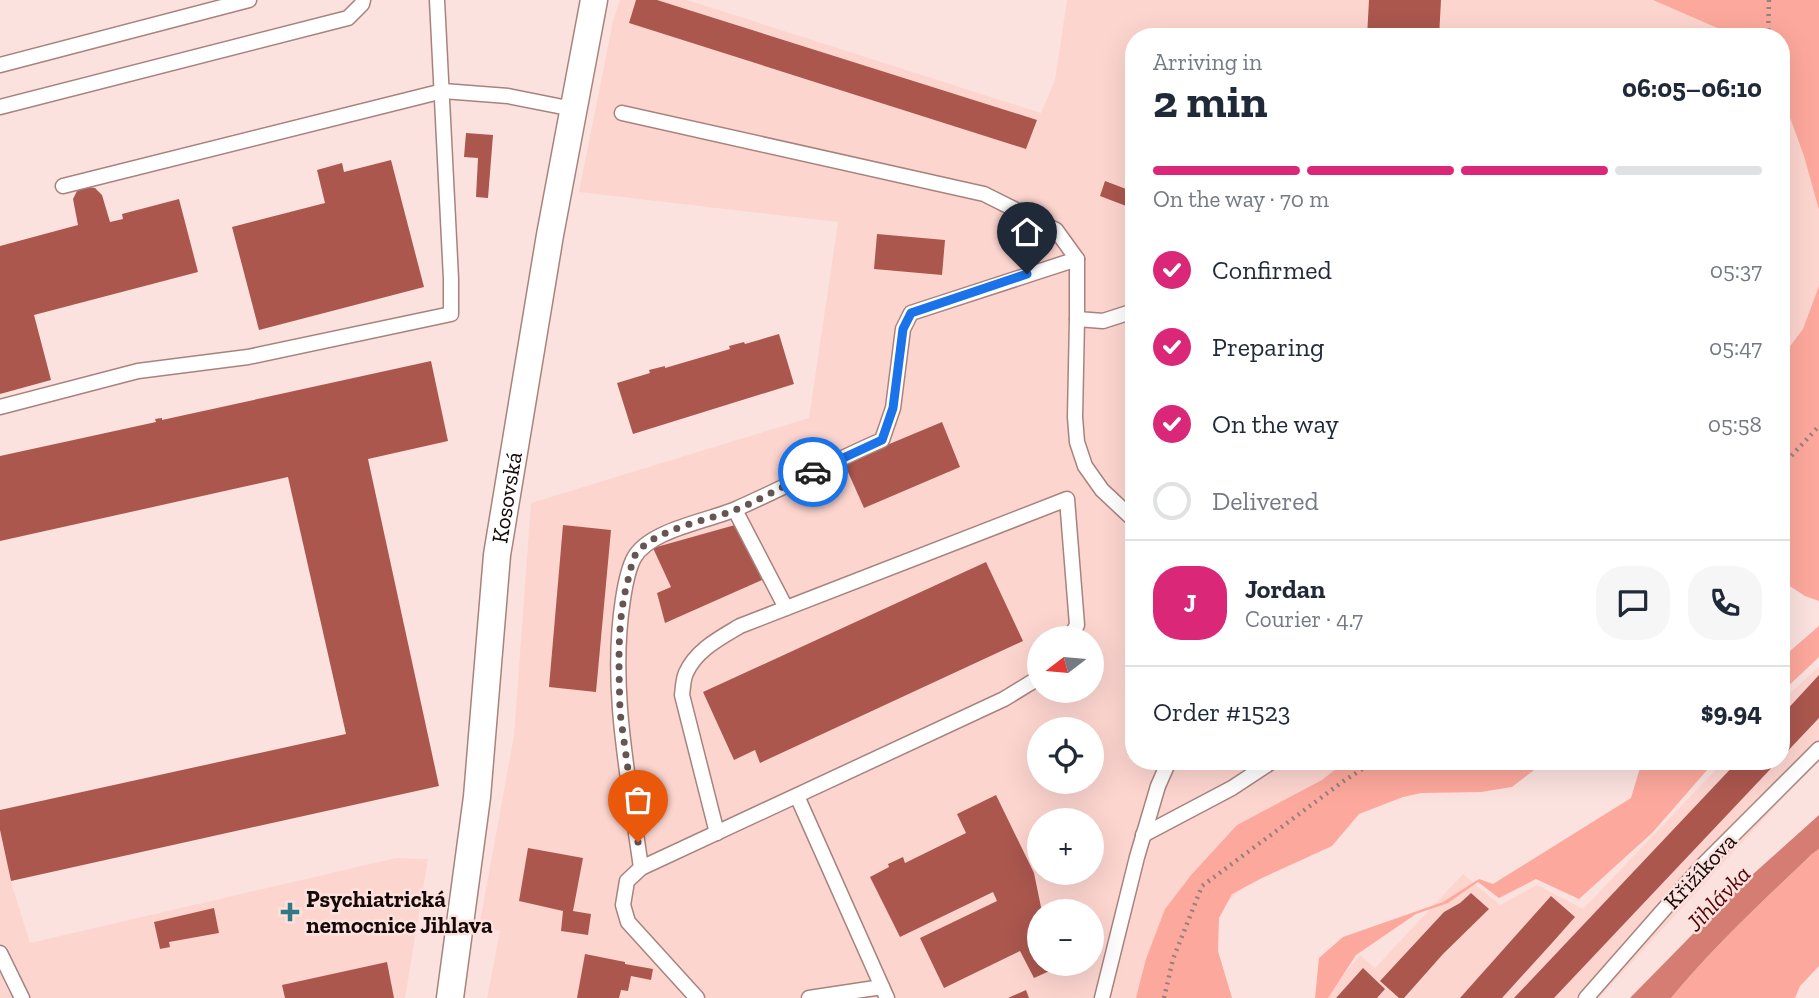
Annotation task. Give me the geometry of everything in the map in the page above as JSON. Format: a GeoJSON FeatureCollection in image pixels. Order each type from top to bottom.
{"type":"FeatureCollection","features":[{"type":"Feature","properties":{"kind":"street","name":"Kosovská"},"geometry":{"type":"LineString","coordinates":[[450,998],[477,797],[497,555],[550,235],[594,0]]}},
{"type":"Feature","properties":{"kind":"lane"},"geometry":{"type":"LineString","coordinates":[[0,65],[249,0]]}},
{"type":"Feature","properties":{"kind":"lane"},"geometry":{"type":"LineString","coordinates":[[0,107],[348,19],[363,0]]}},
{"type":"Feature","properties":{"kind":"lane"},"geometry":{"type":"LineString","coordinates":[[0,407],[138,371],[248,357],[451,314],[437,0]]}},
{"type":"Feature","properties":{"kind":"lane"},"geometry":{"type":"LineString","coordinates":[[63,186],[443,91],[508,96],[573,109]]}},
{"type":"Feature","properties":{"kind":"lane"},"geometry":{"type":"LineString","coordinates":[[622,113],[984,194],[1056,230],[1077,259],[1077,442],[1085,466],[1102,490],[1125,512]]}},
{"type":"Feature","properties":{"kind":"lane"},"geometry":{"type":"LineString","coordinates":[[641,868],[620,712],[619,626],[625,587],[634,558],[646,545],[672,530],[735,510],[882,440],[893,408],[903,329],[911,313],[1077,259]]}},
{"type":"Feature","properties":{"kind":"lane"},"geometry":{"type":"LineString","coordinates":[[1077,319],[1103,321],[1125,314]]}},
{"type":"Feature","properties":{"kind":"lane"},"geometry":{"type":"LineString","coordinates":[[717,833],[682,695],[685,674],[695,660],[711,643],[740,626],[1067,499],[1076,626]]}},
{"type":"Feature","properties":{"kind":"lane"},"geometry":{"type":"LineString","coordinates":[[735,510],[786,608]]}},
{"type":"Feature","properties":{"kind":"lane"},"geometry":{"type":"LineString","coordinates":[[697,998],[628,922],[624,905],[627,881],[641,868],[1004,699],[1027,685]]}},
{"type":"Feature","properties":{"kind":"lane","name":"Křižíkova"},"geometry":{"type":"LineString","coordinates":[[1586,998],[1702,866],[1819,749]]}},
{"type":"Feature","properties":{"kind":"lane"},"geometry":{"type":"LineString","coordinates":[[1102,998],[1143,835],[1165,770]]}},
{"type":"Feature","properties":{"kind":"lane"},"geometry":{"type":"LineString","coordinates":[[1143,835],[1232,788],[1259,770]]}},
{"type":"Feature","properties":{"kind":"lane"},"geometry":{"type":"LineString","coordinates":[[797,796],[884,993],[809,998]]}},
{"type":"Feature","properties":{"kind":"lane"},"geometry":{"type":"LineString","coordinates":[[0,953],[22,998]]}},
{"type":"Feature","properties":{"kind":"path"},"geometry":{"type":"LineString","coordinates":[[1769,0],[1769,28]]}},
{"type":"Feature","properties":{"kind":"path"},"geometry":{"type":"LineString","coordinates":[[1790,457],[1819,426]]}},
{"type":"Feature","properties":{"kind":"path"},"geometry":{"type":"LineString","coordinates":[[1164,998],[1172,959],[1202,886],[1361,770]]}},
{"type":"Feature","properties":{"kind":"shaded area"},"geometry":{"type":"Polygon","coordinates":[[[620,0],[687,0],[1041,113],[1055,80],[1067,0],[1653,0],[1717,28],[1125,28],[1125,770],[1372,770],[1204,923],[1173,998],[487,998],[500,931],[479,927],[514,736],[531,503],[809,418],[838,222],[579,192],[613,21],[620,0]]]}},
{"type":"Feature","properties":{"kind":"shaded area"},"geometry":{"type":"Polygon","coordinates":[[[1653,0],[1819,0],[1819,210],[1790,118],[1790,28],[1717,28],[1653,0]]]}},
{"type":"Feature","properties":{"kind":"shaded area"},"geometry":{"type":"Polygon","coordinates":[[[1790,59],[1819,72],[1819,362],[1790,389],[1790,59]]]}},
{"type":"Feature","properties":{"kind":"shaded area"},"geometry":{"type":"Polygon","coordinates":[[[1819,286],[1819,601],[1790,586],[1790,346],[1803,329],[1819,286]]]}},
{"type":"Feature","properties":{"kind":"shaded area"},"geometry":{"type":"Polygon","coordinates":[[[1819,626],[1819,657],[1790,684],[1790,651],[1819,626]]]}},
{"type":"Feature","properties":{"kind":"shaded area"},"geometry":{"type":"Polygon","coordinates":[[[1819,666],[1819,759],[1599,998],[1324,998],[1360,955],[1375,968],[1463,874],[1500,905],[1537,885],[1583,909],[1715,770],[1790,770],[1790,693],[1819,666]]]}},
{"type":"Feature","properties":{"kind":"shaded area"},"geometry":{"type":"Polygon","coordinates":[[[1335,770],[1534,770],[1512,787],[1481,792],[1421,793],[1359,814],[1332,846],[1232,894],[1219,918],[1218,951],[1232,998],[1136,998],[1146,959],[1165,909],[1192,874],[1237,825],[1322,780],[1335,770]]]}},
{"type":"Feature","properties":{"kind":"shaded area"},"geometry":{"type":"Polygon","coordinates":[[[1639,770],[1707,770],[1652,833],[1579,899],[1536,879],[1499,898],[1478,882],[1448,903],[1416,914],[1356,955],[1328,998],[1315,998],[1319,958],[1343,937],[1443,902],[1479,879],[1493,884],[1631,798],[1639,770]]]}},
{"type":"Feature","properties":{"kind":"shaded area"},"geometry":{"type":"Polygon","coordinates":[[[1819,815],[1819,849],[1704,960],[1671,998],[1630,998],[1742,884],[1819,815]]]}},
{"type":"Feature","properties":{"kind":"shaded area","name":"Psychiatrická nemocnice Jihlava"},"geometry":{"type":"Polygon","coordinates":[[[0,831],[11,882],[30,943],[396,858],[428,859],[405,998],[0,998],[0,831]]]}},
{"type":"Feature","properties":{"kind":"shaded area"},"geometry":{"type":"Polygon","coordinates":[[[1819,849],[1819,966],[1800,986],[1795,998],[1671,998],[1704,960],[1819,849]]]}},
{"type":"Feature","properties":{"kind":"building"},"geometry":{"type":"Polygon","coordinates":[[[636,0],[657,0],[1037,120],[1026,149],[629,23],[636,0]]]}},
{"type":"Feature","properties":{"kind":"building"},"geometry":{"type":"Polygon","coordinates":[[[1369,0],[1441,0],[1439,28],[1367,28],[1369,0]]]}},
{"type":"Feature","properties":{"kind":"building"},"geometry":{"type":"Polygon","coordinates":[[[466,133],[493,135],[488,198],[476,197],[478,158],[464,157],[466,133]]]}},
{"type":"Feature","properties":{"kind":"building"},"geometry":{"type":"Polygon","coordinates":[[[391,160],[424,287],[259,330],[232,227],[325,203],[317,170],[342,163],[344,172],[391,160]]]}},
{"type":"Feature","properties":{"kind":"building"},"geometry":{"type":"Polygon","coordinates":[[[1105,181],[1125,189],[1125,206],[1100,196],[1105,181]]]}},
{"type":"Feature","properties":{"kind":"building"},"geometry":{"type":"Polygon","coordinates":[[[88,187],[95,188],[102,195],[110,222],[123,219],[122,214],[179,199],[198,272],[34,315],[51,380],[0,394],[0,246],[78,225],[73,199],[77,191],[88,187]]]}},
{"type":"Feature","properties":{"kind":"building"},"geometry":{"type":"Polygon","coordinates":[[[877,234],[945,240],[942,275],[874,269],[877,234]]]}},
{"type":"Feature","properties":{"kind":"building"},"geometry":{"type":"Polygon","coordinates":[[[779,334],[794,384],[633,434],[617,383],[650,373],[649,370],[665,368],[730,349],[729,346],[779,334]]]}},
{"type":"Feature","properties":{"kind":"building"},"geometry":{"type":"Polygon","coordinates":[[[431,361],[448,441],[368,459],[439,786],[11,881],[0,830],[0,810],[346,734],[288,477],[0,541],[0,456],[156,422],[155,419],[162,420],[431,361]]]}},
{"type":"Feature","properties":{"kind":"building"},"geometry":{"type":"Polygon","coordinates":[[[942,422],[960,467],[864,508],[844,463],[942,422]]]}},
{"type":"Feature","properties":{"kind":"building"},"geometry":{"type":"Polygon","coordinates":[[[734,520],[762,580],[665,623],[657,593],[671,587],[653,548],[735,525],[734,520]]]}},
{"type":"Feature","properties":{"kind":"building"},"geometry":{"type":"Polygon","coordinates":[[[563,525],[611,530],[596,692],[549,687],[563,525]]]}},
{"type":"Feature","properties":{"kind":"building"},"geometry":{"type":"Polygon","coordinates":[[[986,562],[1023,641],[760,763],[755,750],[734,760],[703,692],[986,562]]]}},
{"type":"Feature","properties":{"kind":"building"},"geometry":{"type":"Polygon","coordinates":[[[1819,675],[1819,718],[1790,749],[1790,706],[1819,675]]]}},
{"type":"Feature","properties":{"kind":"building"},"geometry":{"type":"Polygon","coordinates":[[[1729,770],[1769,770],[1554,998],[1514,998],[1729,770]]]}},
{"type":"Feature","properties":{"kind":"building"},"geometry":{"type":"Polygon","coordinates":[[[996,795],[1027,859],[1027,885],[1036,885],[1039,899],[1027,899],[1027,964],[1020,951],[944,988],[920,938],[997,901],[993,892],[900,937],[870,877],[903,857],[905,863],[966,833],[957,814],[996,795]]]}},
{"type":"Feature","properties":{"kind":"building"},"geometry":{"type":"Polygon","coordinates":[[[528,848],[583,858],[573,911],[591,914],[588,935],[561,931],[563,911],[519,901],[528,848]]]}},
{"type":"Feature","properties":{"kind":"building"},"geometry":{"type":"Polygon","coordinates":[[[1471,893],[1489,909],[1443,954],[1404,998],[1399,998],[1380,981],[1444,912],[1471,893]]]}},
{"type":"Feature","properties":{"kind":"building"},"geometry":{"type":"Polygon","coordinates":[[[1551,896],[1575,917],[1552,943],[1502,998],[1460,998],[1551,896]]]}},
{"type":"Feature","properties":{"kind":"building"},"geometry":{"type":"Polygon","coordinates":[[[214,908],[219,933],[169,942],[170,947],[160,949],[154,922],[214,908]]]}},
{"type":"Feature","properties":{"kind":"building"},"geometry":{"type":"Polygon","coordinates":[[[585,954],[653,969],[651,980],[631,976],[628,991],[621,990],[619,998],[577,998],[585,954]]]}},
{"type":"Feature","properties":{"kind":"building"},"geometry":{"type":"Polygon","coordinates":[[[387,962],[394,998],[285,998],[282,985],[387,962]]]}},
{"type":"Feature","properties":{"kind":"building"},"geometry":{"type":"Polygon","coordinates":[[[1363,968],[1385,989],[1377,998],[1336,998],[1363,968]]]}},
{"type":"Feature","properties":{"kind":"building"},"geometry":{"type":"Polygon","coordinates":[[[1026,990],[1029,998],[1008,998],[1026,990]]]}},
{"type":"Feature","properties":{"kind":"way so far"},"geometry":{"type":"LineString","coordinates":[[638,842],[620,712],[619,626],[625,587],[634,558],[646,545],[672,530],[735,510],[813,472]]}},
{"type":"Feature","properties":{"kind":"place","name":"Psychiatrická nemocnice Jihlava"},"geometry":{"type":"Point","coordinates":[290,912]}},
{"type":"Feature","properties":{"kind":"route"},"geometry":{"type":"LineString","coordinates":[[813,472],[882,440],[893,408],[903,329],[911,313],[1027,274]]}},
{"type":"Feature","properties":{"kind":"water label","name":"Jihlávka"},"geometry":{"type":"Point","coordinates":[1718,898]}}]}
